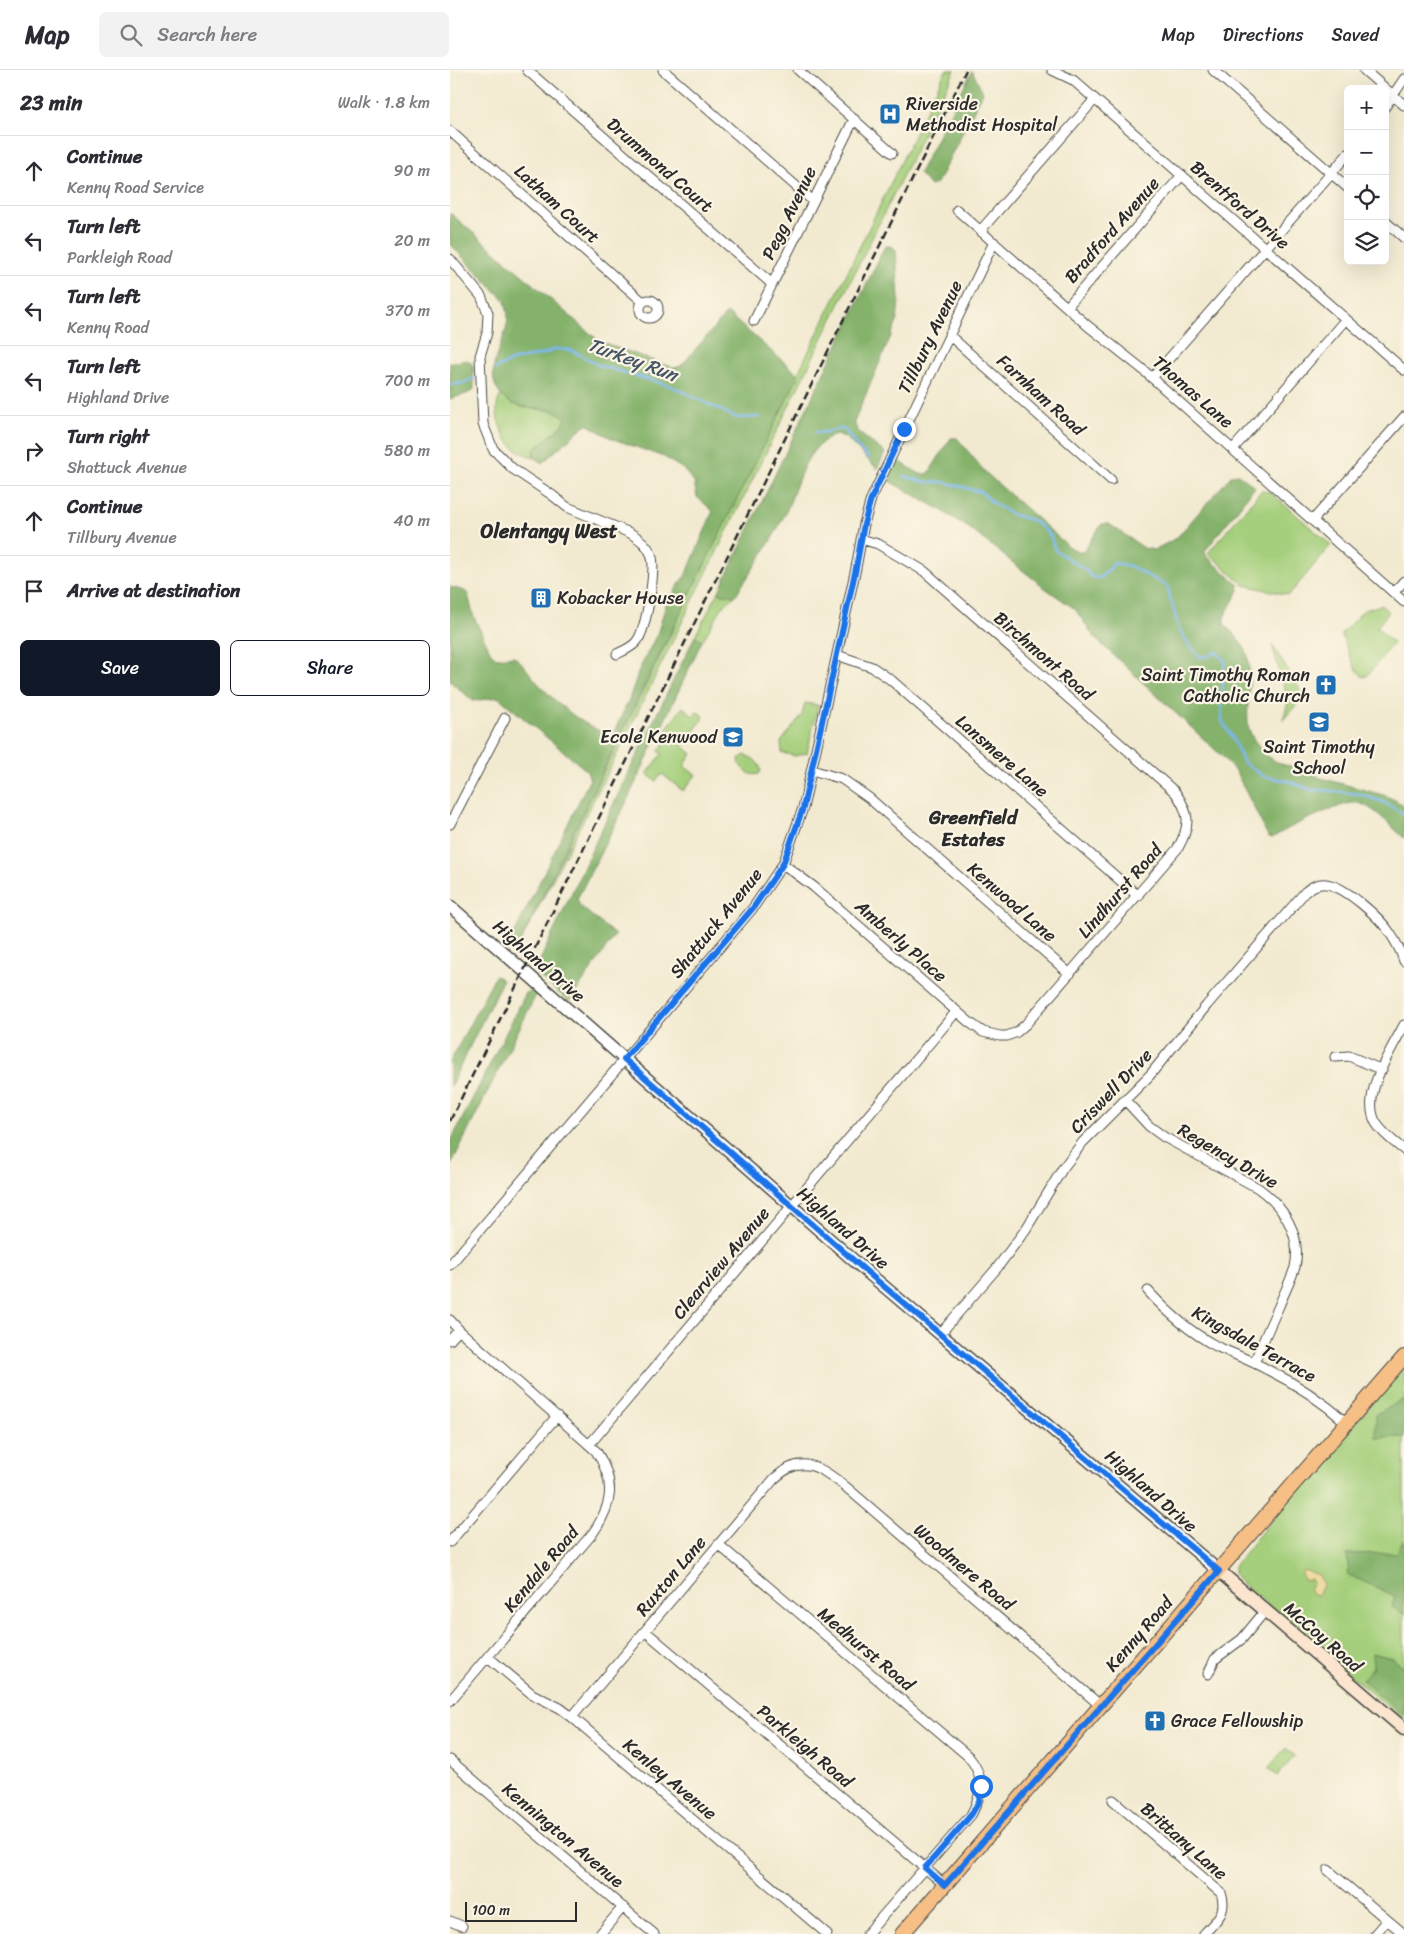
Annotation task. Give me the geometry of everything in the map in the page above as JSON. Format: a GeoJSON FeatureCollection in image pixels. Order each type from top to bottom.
{"type":"FeatureCollection","features":[{"type":"Feature","properties":{"kind":"main road","name":"Kenny Road"},"geometry":{"type":"LineString","coordinates":[[902,1934],[1404,1357]]}},
{"type":"Feature","properties":{"kind":"main road","name":"McCoy Road"},"geometry":{"type":"LineString","coordinates":[[1219,1571],[1404,1729]]}},
{"type":"Feature","properties":{"kind":"street","name":"Drummond Court"},"geometry":{"type":"LineString","coordinates":[[527,70],[772,284]]}},
{"type":"Feature","properties":{"kind":"street"},"geometry":{"type":"LineString","coordinates":[[663,70],[813,201]]}},
{"type":"Feature","properties":{"kind":"street"},"geometry":{"type":"LineString","coordinates":[[798,70],[892,153]]}},
{"type":"Feature","properties":{"kind":"street","name":"Brentford Drive"},"geometry":{"type":"LineString","coordinates":[[1052,70],[1073,80],[1404,370]]}},
{"type":"Feature","properties":{"kind":"street"},"geometry":{"type":"LineString","coordinates":[[1213,70],[1344,184]]}},
{"type":"Feature","properties":{"kind":"street"},"geometry":{"type":"LineString","coordinates":[[1364,70],[1404,105]]}},
{"type":"Feature","properties":{"kind":"street"},"geometry":{"type":"LineString","coordinates":[[1389,101],[1404,79]]}},
{"type":"Feature","properties":{"kind":"street"},"geometry":{"type":"LineString","coordinates":[[981,230],[1095,99]]}},
{"type":"Feature","properties":{"kind":"street","name":"Pegg Avenue"},"geometry":{"type":"LineString","coordinates":[[754,321],[854,119]]}},
{"type":"Feature","properties":{"kind":"street","name":"Latham Court"},"geometry":{"type":"LineString","coordinates":[[450,131],[643,302]]}},
{"type":"Feature","properties":{"kind":"street"},"geometry":{"type":"LineString","coordinates":[[1152,378],[1344,158]]}},
{"type":"Feature","properties":{"kind":"street","name":"Bradford Avenue"},"geometry":{"type":"LineString","coordinates":[[1067,307],[1182,175]]}},
{"type":"Feature","properties":{"kind":"street","name":"Thomas Lane"},"geometry":{"type":"LineString","coordinates":[[957,210],[1233,449],[1404,602]]}},
{"type":"Feature","properties":{"kind":"street"},"geometry":{"type":"LineString","coordinates":[[1389,225],[1404,238]]}},
{"type":"Feature","properties":{"kind":"street","name":"Tillbury Avenue"},"geometry":{"type":"LineString","coordinates":[[882,473],[994,242]]}},
{"type":"Feature","properties":{"kind":"street"},"geometry":{"type":"LineString","coordinates":[[450,259],[480,296],[488,313],[487,333],[480,356],[483,424],[493,449],[504,462],[567,507],[630,533],[644,544],[651,554],[654,564],[653,576],[641,633],[635,644],[617,654]]}},
{"type":"Feature","properties":{"kind":"street"},"geometry":{"type":"LineString","coordinates":[[1233,449],[1346,319]]}},
{"type":"Feature","properties":{"kind":"street","name":"Farnham Road"},"geometry":{"type":"LineString","coordinates":[[949,335],[1111,480]]}},
{"type":"Feature","properties":{"kind":"street"},"geometry":{"type":"LineString","coordinates":[[1313,520],[1404,417]]}},
{"type":"Feature","properties":{"kind":"street","name":"Shattuck Avenue"},"geometry":{"type":"LineString","coordinates":[[450,1265],[753,908],[783,864],[803,808],[861,539],[871,499],[882,473]]}},
{"type":"Feature","properties":{"kind":"street","name":"Birchmont Road"},"geometry":{"type":"LineString","coordinates":[[861,539],[878,544],[924,571],[1175,792],[1184,804],[1188,818]]}},
{"type":"Feature","properties":{"kind":"street"},"geometry":{"type":"LineString","coordinates":[[1394,592],[1404,580]]}},
{"type":"Feature","properties":{"kind":"street","name":"Lansmere Lane"},"geometry":{"type":"LineString","coordinates":[[837,655],[872,667],[891,680],[1138,896]]}},
{"type":"Feature","properties":{"kind":"street"},"geometry":{"type":"LineString","coordinates":[[450,824],[505,718]]}},
{"type":"Feature","properties":{"kind":"street","name":"Kenwood Lane"},"geometry":{"type":"LineString","coordinates":[[812,770],[842,779],[869,798],[1070,974]]}},
{"type":"Feature","properties":{"kind":"street","name":"Lindhurst Road"},"geometry":{"type":"LineString","coordinates":[[1000,1036],[1007,1036],[1017,1032],[1026,1024],[1138,896],[1178,848],[1186,834],[1188,818]]}},
{"type":"Feature","properties":{"kind":"street","name":"Amberly Place"},"geometry":{"type":"LineString","coordinates":[[783,864],[814,887],[956,1012],[983,1032],[1000,1036]]}},
{"type":"Feature","properties":{"kind":"street","name":"Criswell Drive"},"geometry":{"type":"LineString","coordinates":[[940,1334],[997,1268],[1026,1229],[1063,1168],[1083,1142],[1160,1063],[1207,1005],[1305,892],[1319,884],[1340,889],[1370,912],[1390,932],[1404,961]]}},
{"type":"Feature","properties":{"kind":"street","name":"Highland Drive"},"geometry":{"type":"LineString","coordinates":[[450,907],[791,1206],[1219,1571]]}},
{"type":"Feature","properties":{"kind":"street","name":"Clearview Avenue"},"geometry":{"type":"LineString","coordinates":[[589,1445],[956,1012]]}},
{"type":"Feature","properties":{"kind":"street"},"geometry":{"type":"LineString","coordinates":[[1404,1025],[1371,1096],[1373,1113],[1382,1130],[1404,1150]]}},
{"type":"Feature","properties":{"kind":"street"},"geometry":{"type":"LineString","coordinates":[[1335,1057],[1349,1056],[1382,1070]]}},
{"type":"Feature","properties":{"kind":"street","name":"Regency Drive"},"geometry":{"type":"LineString","coordinates":[[1125,1100],[1149,1126],[1258,1188],[1272,1198],[1286,1214],[1293,1230],[1296,1247],[1295,1266],[1254,1363]]}},
{"type":"Feature","properties":{"kind":"street","name":"Kingsdale Terrace"},"geometry":{"type":"LineString","coordinates":[[1148,1291],[1165,1310],[1195,1332],[1216,1345],[1282,1377],[1318,1399],[1347,1423]]}},
{"type":"Feature","properties":{"kind":"street","name":"Kendale Road"},"geometry":{"type":"LineString","coordinates":[[450,1320],[596,1451],[608,1473],[610,1496],[606,1509],[593,1533],[450,1701]]}},
{"type":"Feature","properties":{"kind":"street"},"geometry":{"type":"LineString","coordinates":[[450,1340],[459,1330]]}},
{"type":"Feature","properties":{"kind":"street"},"geometry":{"type":"LineString","coordinates":[[450,1542],[557,1416]]}},
{"type":"Feature","properties":{"kind":"street","name":"Ruxton Lane"},"geometry":{"type":"LineString","coordinates":[[572,1717],[774,1479],[786,1469],[800,1464]]}},
{"type":"Feature","properties":{"kind":"street","name":"Woodmere Road"},"geometry":{"type":"LineString","coordinates":[[800,1464],[822,1469],[846,1488],[1101,1706]]}},
{"type":"Feature","properties":{"kind":"street","name":"Medhurst Road"},"geometry":{"type":"LineString","coordinates":[[718,1545],[968,1756],[977,1770],[981,1786],[979,1802],[971,1815],[925,1868]]}},
{"type":"Feature","properties":{"kind":"street"},"geometry":{"type":"LineString","coordinates":[[1208,1674],[1215,1659],[1242,1639],[1266,1611]]}},
{"type":"Feature","properties":{"kind":"street","name":"Parkleigh Road"},"geometry":{"type":"LineString","coordinates":[[645,1631],[945,1885]]}},
{"type":"Feature","properties":{"kind":"street","name":"Kenley Avenue"},"geometry":{"type":"LineString","coordinates":[[488,1657],[532,1694],[560,1708],[572,1717],[827,1934]]}},
{"type":"Feature","properties":{"kind":"street","name":"Kennington Avenue"},"geometry":{"type":"LineString","coordinates":[[450,1760],[654,1934]]}},
{"type":"Feature","properties":{"kind":"street","name":"Brittany Lane"},"geometry":{"type":"LineString","coordinates":[[1113,1800],[1221,1893],[1224,1910],[1204,1934]]}},
{"type":"Feature","properties":{"kind":"street"},"geometry":{"type":"LineString","coordinates":[[867,1934],[925,1868]]}},
{"type":"Feature","properties":{"kind":"street"},"geometry":{"type":"LineString","coordinates":[[1328,1870],[1404,1934]]}},
{"type":"Feature","properties":{"kind":"street"},"geometry":{"type":"LineString","coordinates":[[600,1934],[623,1907]]}},
{"type":"Feature","properties":{"kind":"street"},"geometry":{"type":"LineString","coordinates":[[1375,1934],[1387,1920]]}},
{"type":"Feature","properties":{"kind":"street"},"geometry":{"type":"LineString","coordinates":[[450,1921],[462,1926]]}},
{"type":"Feature","properties":{"kind":"green space"},"geometry":{"type":"Polygon","coordinates":[[[946,70],[955,70],[612,764],[516,951],[946,70]]]}},
{"type":"Feature","properties":{"kind":"green space"},"geometry":{"type":"Polygon","coordinates":[[[972,71],[983,92],[937,183],[930,186],[919,173],[972,71]]]}},
{"type":"Feature","properties":{"kind":"green space"},"geometry":{"type":"Polygon","coordinates":[[[450,213],[599,341],[674,368],[681,366],[727,313],[799,375],[637,700],[516,951],[511,952],[507,948],[590,779],[586,770],[498,697],[473,701],[450,681],[450,587],[465,591],[468,594],[473,615],[491,653],[496,658],[514,656],[561,706],[590,726],[610,734],[614,732],[629,700],[639,670],[658,632],[666,604],[687,573],[713,511],[697,497],[694,482],[683,469],[664,457],[611,438],[586,424],[542,463],[533,457],[534,450],[563,425],[566,419],[553,411],[515,405],[507,401],[500,394],[493,376],[496,359],[508,321],[505,301],[450,244],[450,213]]]}},
{"type":"Feature","properties":{"kind":"green space"},"geometry":{"type":"Polygon","coordinates":[[[885,246],[890,246],[896,250],[899,299],[897,322],[854,422],[858,432],[885,453],[877,469],[846,438],[838,434],[817,447],[804,467],[785,514],[774,535],[735,596],[718,593],[885,246]]]}},
{"type":"Feature","properties":{"kind":"green space"},"geometry":{"type":"Polygon","coordinates":[[[467,360],[473,365],[474,389],[469,393],[450,399],[450,363],[467,360]]]}},
{"type":"Feature","properties":{"kind":"green space"},"geometry":{"type":"Polygon","coordinates":[[[501,395],[522,407],[553,411],[563,415],[566,419],[563,425],[534,450],[533,457],[514,448],[504,435],[497,414],[498,401],[501,395]]]}},
{"type":"Feature","properties":{"kind":"green space"},"geometry":{"type":"Polygon","coordinates":[[[951,438],[957,438],[986,473],[1069,547],[1082,553],[1102,524],[1109,524],[1144,548],[1154,550],[1175,539],[1232,475],[1238,474],[1255,487],[1205,551],[1206,556],[1238,584],[1239,590],[1224,617],[1224,624],[1241,642],[1247,654],[1249,663],[1248,724],[1250,733],[1264,752],[1277,762],[1284,765],[1298,766],[1316,762],[1317,777],[1387,796],[1404,805],[1404,838],[1376,812],[1358,803],[1351,803],[1328,810],[1272,838],[1268,836],[1236,772],[1223,757],[1095,638],[1075,609],[1045,588],[969,528],[889,481],[885,475],[892,461],[897,460],[920,474],[928,474],[951,438]]]}},
{"type":"Feature","properties":{"kind":"green space"},"geometry":{"type":"Polygon","coordinates":[[[1261,491],[1270,492],[1331,545],[1289,595],[1244,585],[1208,553],[1261,491]]]}},
{"type":"Feature","properties":{"kind":"green space"},"geometry":{"type":"Polygon","coordinates":[[[718,593],[735,596],[723,606],[701,643],[699,638],[694,638],[718,593]]]}},
{"type":"Feature","properties":{"kind":"green space"},"geometry":{"type":"Polygon","coordinates":[[[1381,605],[1389,612],[1377,627],[1393,643],[1367,676],[1363,677],[1355,668],[1341,634],[1364,610],[1381,605]]]}},
{"type":"Feature","properties":{"kind":"green space"},"geometry":{"type":"Polygon","coordinates":[[[694,638],[699,638],[701,643],[626,803],[577,899],[580,906],[615,935],[569,1002],[537,974],[536,969],[694,638]]]}},
{"type":"Feature","properties":{"kind":"green space"},"geometry":{"type":"Polygon","coordinates":[[[1272,645],[1304,696],[1283,720],[1288,702],[1272,645]]]}},
{"type":"Feature","properties":{"kind":"green space"},"geometry":{"type":"Polygon","coordinates":[[[805,703],[818,705],[807,753],[795,756],[782,753],[781,742],[802,715],[805,703]]]}},
{"type":"Feature","properties":{"kind":"green space"},"geometry":{"type":"Polygon","coordinates":[[[683,707],[693,716],[697,711],[704,717],[683,746],[692,754],[684,766],[696,775],[683,791],[662,774],[656,781],[647,774],[662,754],[659,751],[670,734],[665,730],[683,707]]]}},
{"type":"Feature","properties":{"kind":"green space"},"geometry":{"type":"Polygon","coordinates":[[[745,755],[759,765],[761,770],[759,774],[752,774],[743,769],[739,759],[745,755]]]}},
{"type":"Feature","properties":{"kind":"green space"},"geometry":{"type":"Polygon","coordinates":[[[495,976],[502,981],[450,1087],[450,1062],[495,976]]]}},
{"type":"Feature","properties":{"kind":"green space"},"geometry":{"type":"Polygon","coordinates":[[[530,989],[537,993],[450,1167],[450,1143],[526,993],[530,989]]]}},
{"type":"Feature","properties":{"kind":"green space"},"geometry":{"type":"Polygon","coordinates":[[[1404,1367],[1404,1721],[1238,1580],[1234,1573],[1234,1566],[1296,1491],[1404,1367]]]}},
{"type":"Feature","properties":{"kind":"green space"},"geometry":{"type":"Polygon","coordinates":[[[1404,1399],[1404,1437],[1376,1438],[1376,1414],[1404,1399]]]}},
{"type":"Feature","properties":{"kind":"green space"},"geometry":{"type":"Polygon","coordinates":[[[1404,1538],[1404,1614],[1392,1607],[1395,1596],[1349,1575],[1347,1554],[1397,1553],[1404,1538]]]}},
{"type":"Feature","properties":{"kind":"green space"},"geometry":{"type":"Polygon","coordinates":[[[1372,1653],[1392,1658],[1404,1667],[1404,1716],[1362,1680],[1373,1667],[1372,1653]]]}},
{"type":"Feature","properties":{"kind":"green space"},"geometry":{"type":"Polygon","coordinates":[[[1286,1748],[1295,1756],[1277,1776],[1268,1768],[1286,1748]]]}},
{"type":"Feature","properties":{"kind":"sand"},"geometry":{"type":"Polygon","coordinates":[[[1303,1570],[1319,1575],[1323,1585],[1318,1595],[1314,1596],[1309,1590],[1313,1581],[1311,1579],[1305,1581],[1301,1575],[1303,1570]]]}},
{"type":"Feature","properties":{"kind":"waterway","name":"Turkey Run"},"geometry":{"type":"LineString","coordinates":[[495,369],[514,360],[544,354],[555,349],[570,350],[598,365],[671,386],[737,418],[760,417]]}},
{"type":"Feature","properties":{"kind":"waterway","name":"Turkey Run"},"geometry":{"type":"LineString","coordinates":[[450,385],[464,383],[474,378]]}},
{"type":"Feature","properties":{"kind":"waterway","name":"Turkey Run"},"geometry":{"type":"LineString","coordinates":[[815,432],[823,433],[844,429],[860,450],[869,458]]}},
{"type":"Feature","properties":{"kind":"waterway","name":"Turkey Run"},"geometry":{"type":"LineString","coordinates":[[904,476],[925,482],[944,482],[981,492],[993,503],[1011,514],[1034,521],[1050,535],[1055,550],[1084,569],[1092,577],[1100,578],[1115,563],[1130,566],[1167,586],[1179,629],[1189,645],[1200,657],[1209,656],[1216,652],[1225,661],[1221,704],[1222,721],[1244,763],[1263,776],[1288,781],[1311,790],[1359,794],[1383,802],[1404,814]]}},
{"type":"Feature","properties":{"kind":"railway"},"geometry":{"type":"LineString","coordinates":[[450,1121],[966,70]]}},
{"type":"Feature","properties":{"kind":"place","name":"Riverside Methodist Hospital"},"geometry":{"type":"Point","coordinates":[890,114]}},
{"type":"Feature","properties":{"kind":"place","name":"Kobacker House"},"geometry":{"type":"Point","coordinates":[541,598]}},
{"type":"Feature","properties":{"kind":"place","name":"Saint Timothy Roman Catholic Church"},"geometry":{"type":"Point","coordinates":[1326,685]}},
{"type":"Feature","properties":{"kind":"place","name":"Saint Timothy School"},"geometry":{"type":"Point","coordinates":[1319,722]}},
{"type":"Feature","properties":{"kind":"place","name":"Ecole Kenwood"},"geometry":{"type":"Point","coordinates":[733,737]}},
{"type":"Feature","properties":{"kind":"place","name":"Grace Fellowship"},"geometry":{"type":"Point","coordinates":[1155,1721]}},
{"type":"Feature","properties":{"kind":"district","name":"Olentangy West"},"geometry":{"type":"Point","coordinates":[549,531]}},
{"type":"Feature","properties":{"kind":"district","name":"Greenfield Estates"},"geometry":{"type":"Point","coordinates":[973,828]}},
{"type":"Feature","properties":{"kind":"route"},"geometry":{"type":"LineString","coordinates":[[904,429],[871,499],[864,524],[803,808],[783,864],[753,908],[624,1059],[867,1272],[1219,1571],[945,1885],[925,1868],[971,1815],[979,1802],[981,1786]]}}]}
